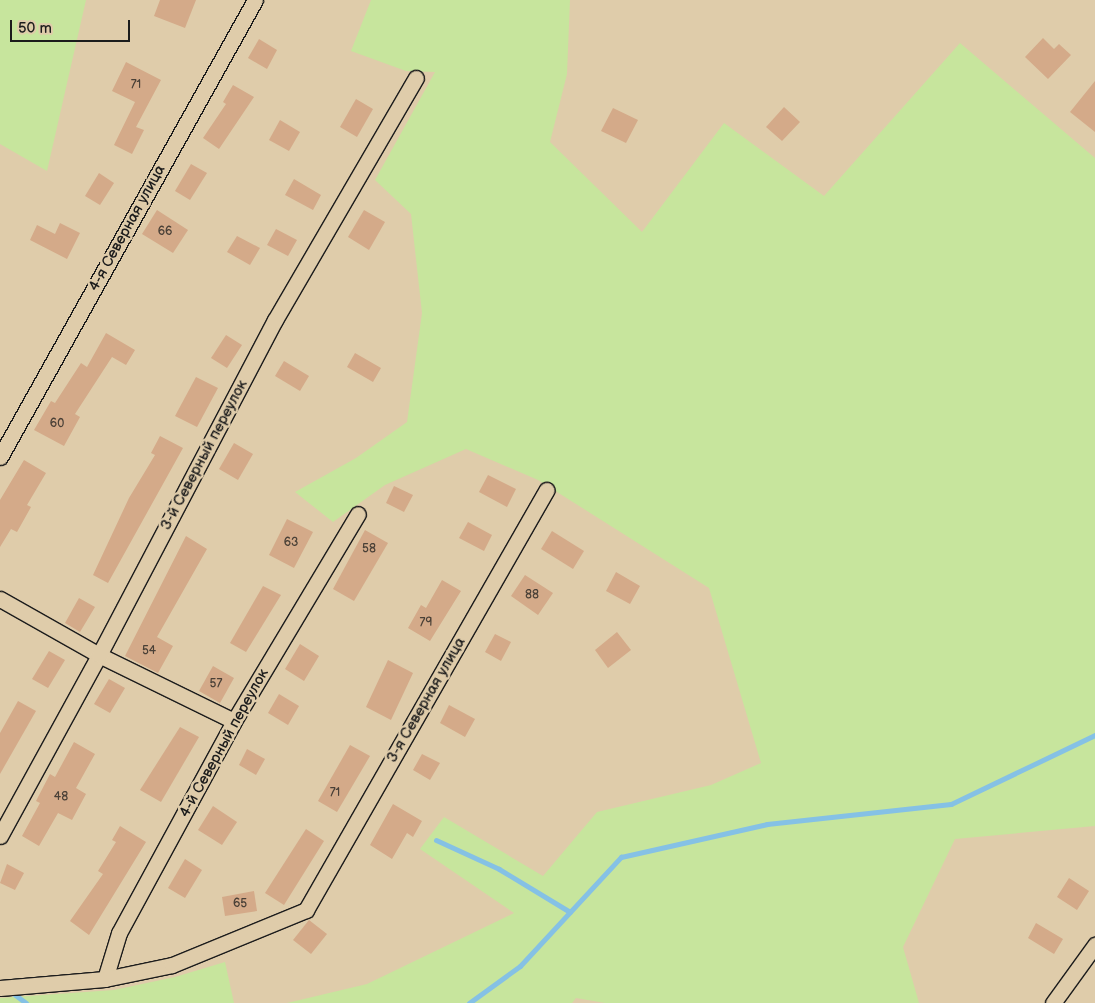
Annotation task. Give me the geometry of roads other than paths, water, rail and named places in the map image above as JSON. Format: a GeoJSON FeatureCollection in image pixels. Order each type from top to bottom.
{"type":"FeatureCollection","features":[{"type":"Feature","properties":{"kind":"street","name":"4-я Северная улица"},"geometry":{"type":"LineString","coordinates":[[0,457],[255,0]]}},
{"type":"Feature","properties":{"kind":"street","name":"3-й Северный переулок"},"geometry":{"type":"LineString","coordinates":[[0,836],[99,655],[275,320],[416,78]]}},
{"type":"Feature","properties":{"kind":"street","name":"3-я Северная улица"},"geometry":{"type":"LineString","coordinates":[[105,979],[172,965],[306,910],[547,490]]}},
{"type":"Feature","properties":{"kind":"street","name":"4-й Северный переулок"},"geometry":{"type":"LineString","coordinates":[[105,979],[119,933],[234,721],[358,514]]}},
{"type":"Feature","properties":{"kind":"street"},"geometry":{"type":"LineString","coordinates":[[0,599],[99,655],[234,721]]}},
{"type":"Feature","properties":{"kind":"street"},"geometry":{"type":"LineString","coordinates":[[1053,1003],[1095,945]]}},
{"type":"Feature","properties":{"kind":"street"},"geometry":{"type":"LineString","coordinates":[[0,988],[105,979]]}},
{"type":"Feature","properties":{"kind":"waterway"},"geometry":{"type":"LineString","coordinates":[[469,1003],[520,966],[621,857],[767,824],[951,804],[1095,735]]}},
{"type":"Feature","properties":{"kind":"waterway"},"geometry":{"type":"LineString","coordinates":[[436,840],[499,869],[570,912]]}},
{"type":"Feature","properties":{"kind":"waterway"},"geometry":{"type":"LineString","coordinates":[[10,991],[26,1003]]}}]}
